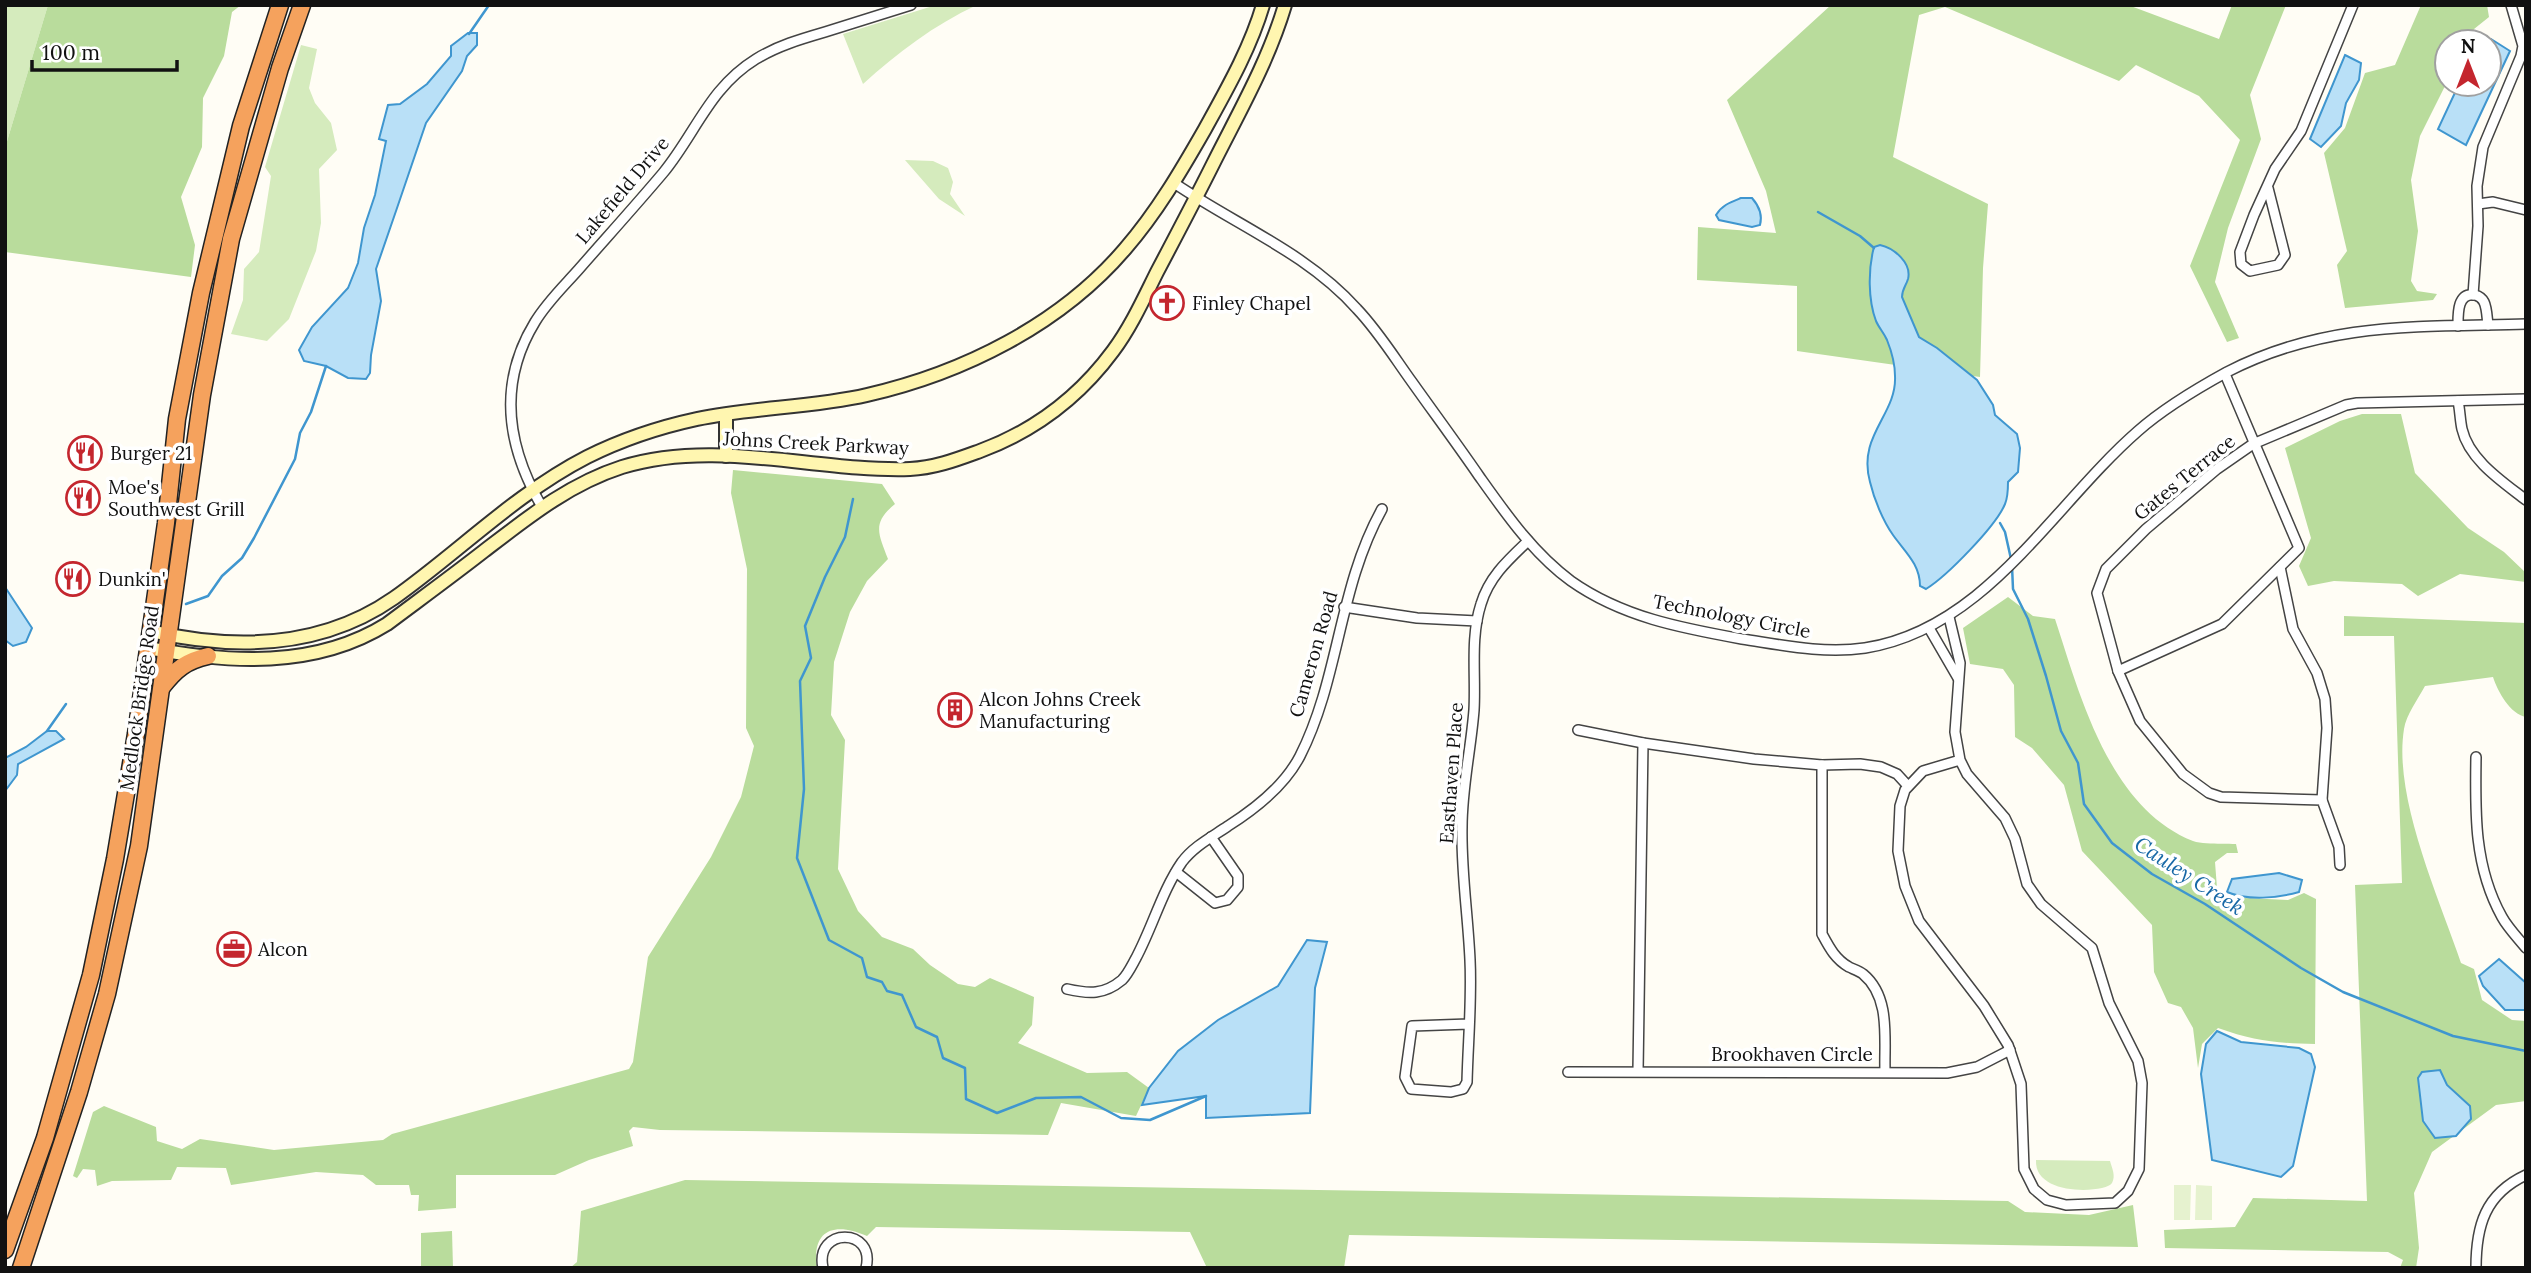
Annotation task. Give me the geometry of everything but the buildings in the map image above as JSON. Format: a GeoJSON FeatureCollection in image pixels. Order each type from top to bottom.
{"type":"FeatureCollection","features":[{"type":"Feature","properties":{"kind":"highway","name":"Medlock Bridge Road"},"geometry":{"type":"LineString","coordinates":[[7,1243],[45,1138],[91,975],[115,859],[149,639],[177,419],[201,293],[241,126],[280,5]]}},
{"type":"Feature","properties":{"kind":"highway","name":"Medlock Bridge Road"},"geometry":{"type":"LineString","coordinates":[[20,1268],[79,1092],[107,994],[139,846],[202,395],[231,239],[280,68],[302,5]]}},
{"type":"Feature","properties":{"kind":"highway"},"geometry":{"type":"LineString","coordinates":[[161,689],[182,665],[208,656]]}},
{"type":"Feature","properties":{"kind":"street","name":"Lakefield Drive"},"geometry":{"type":"LineString","coordinates":[[542,508],[519,460],[513,435],[511,398],[513,378],[525,341],[548,305],[664,171],[705,106],[731,77],[755,59],[782,45],[911,5]]}},
{"type":"Feature","properties":{"kind":"street","name":"Johns Creek Parkway"},"geometry":{"type":"LineString","coordinates":[[167,643],[242,644],[295,640],[327,631],[392,600],[531,489],[589,456],[615,445],[698,418],[815,405],[866,396],[917,382],[976,359],[1070,302],[1125,249],[1174,183],[1230,83],[1263,5]]}},
{"type":"Feature","properties":{"kind":"street","name":"Johns Creek Parkway"},"geometry":{"type":"LineString","coordinates":[[149,639],[208,656],[258,659],[299,656],[344,646],[387,624],[542,508],[575,487],[625,467],[655,459],[691,455],[726,456],[868,469],[915,469],[951,462],[1012,439],[1067,401],[1083,387],[1115,349],[1261,71],[1275,40],[1285,5]]}},
{"type":"Feature","properties":{"kind":"street"},"geometry":{"type":"LineString","coordinates":[[2268,188],[2285,255],[2278,265],[2250,271],[2241,264],[2240,252],[2254,215],[2275,169],[2301,131],[2353,5]]}},
{"type":"Feature","properties":{"kind":"street"},"geometry":{"type":"LineString","coordinates":[[2473,295],[2477,186],[2483,147],[2523,46],[2511,5]]}},
{"type":"Feature","properties":{"kind":"street","name":"Technology Circle"},"geometry":{"type":"LineString","coordinates":[[1174,183],[1301,259],[1358,309],[1509,518],[1528,541],[1570,580],[1611,605],[1645,618],[1683,628],[1819,650],[1870,647],[1905,638],[1949,617],[2011,563],[2137,432],[2173,405],[2225,374],[2274,351],[2321,337],[2370,329],[2526,324]]}},
{"type":"Feature","properties":{"kind":"street"},"geometry":{"type":"LineString","coordinates":[[2478,204],[2493,202],[2526,210]]}},
{"type":"Feature","properties":{"kind":"street"},"geometry":{"type":"LineString","coordinates":[[2458,326],[2461,301],[2466,296],[2473,295],[2479,296],[2484,303],[2488,325]]}},
{"type":"Feature","properties":{"kind":"street"},"geometry":{"type":"LineString","coordinates":[[2225,374],[2299,548],[2222,624],[2118,671],[2140,720],[2183,774],[2209,793],[2221,797],[2322,800]]}},
{"type":"Feature","properties":{"kind":"street","name":"Gates Terrace"},"geometry":{"type":"LineString","coordinates":[[2118,671],[2097,593],[2106,569],[2146,529],[2217,469],[2253,444],[2357,402],[2526,399]]}},
{"type":"Feature","properties":{"kind":"street"},"geometry":{"type":"LineString","coordinates":[[2458,401],[2462,430],[2468,443],[2488,470],[2526,500]]}},
{"type":"Feature","properties":{"kind":"street"},"geometry":{"type":"LineString","coordinates":[[726,415],[726,456]]}},
{"type":"Feature","properties":{"kind":"street","name":"Cameron Road"},"geometry":{"type":"LineString","coordinates":[[1068,989],[1090,994],[1108,990],[1125,978],[1167,888],[1184,860],[1270,795],[1299,758],[1323,699],[1344,607],[1367,537],[1382,509]]}},
{"type":"Feature","properties":{"kind":"street","name":"Easthaven Place"},"geometry":{"type":"LineString","coordinates":[[1469,1024],[1412,1027],[1405,1077],[1411,1089],[1451,1092],[1463,1090],[1467,1082],[1469,1024],[1470,961],[1462,873],[1462,824],[1464,783],[1472,741],[1477,621],[1480,605],[1498,570],[1528,541]]}},
{"type":"Feature","properties":{"kind":"street"},"geometry":{"type":"LineString","coordinates":[[2280,567],[2293,629],[2317,673],[2325,699],[2327,728],[2322,800],[2339,846],[2340,865]]}},
{"type":"Feature","properties":{"kind":"street"},"geometry":{"type":"LineString","coordinates":[[1344,607],[1417,618],[1477,621]]}},
{"type":"Feature","properties":{"kind":"street"},"geometry":{"type":"LineString","coordinates":[[1949,617],[1960,663],[1955,732],[1960,760],[1968,774],[2005,818],[2015,839],[2027,884],[2041,904],[2092,948],[2109,1003],[2138,1061],[2142,1083],[2139,1169],[2128,1191],[2115,1203],[2066,1205],[2047,1200],[2034,1189],[2024,1169],[2021,1084],[2010,1050],[1984,1006],[1919,921],[1905,886],[1898,851],[1900,806],[1908,786],[1923,771],[1960,760]]}},
{"type":"Feature","properties":{"kind":"street"},"geometry":{"type":"LineString","coordinates":[[1929,628],[1959,679]]}},
{"type":"Feature","properties":{"kind":"street"},"geometry":{"type":"LineString","coordinates":[[1946,657],[1958,652]]}},
{"type":"Feature","properties":{"kind":"street"},"geometry":{"type":"LineString","coordinates":[[1578,730],[1643,743],[1754,759],[1881,767],[1898,774],[1908,786]]}},
{"type":"Feature","properties":{"kind":"street"},"geometry":{"type":"LineString","coordinates":[[1638,1072],[1643,743]]}},
{"type":"Feature","properties":{"kind":"street"},"geometry":{"type":"LineString","coordinates":[[2476,757],[2475,832],[2480,855],[2490,893],[2499,911],[2526,948]]}},
{"type":"Feature","properties":{"kind":"street"},"geometry":{"type":"LineString","coordinates":[[1822,765],[1822,934],[1834,956],[1861,972],[1880,996],[1883,1008],[1885,1071]]}},
{"type":"Feature","properties":{"kind":"street"},"geometry":{"type":"LineString","coordinates":[[1177,872],[1215,904],[1227,900],[1238,887],[1238,876],[1211,837]]}},
{"type":"Feature","properties":{"kind":"street","name":"Brookhaven Circle"},"geometry":{"type":"LineString","coordinates":[[1568,1072],[1959,1072],[1977,1067],[2010,1050]]}},
{"type":"Feature","properties":{"kind":"street"},"geometry":{"type":"LineString","coordinates":[[2476,1268],[2479,1226],[2486,1209],[2502,1190],[2526,1175]]}},
{"type":"Feature","properties":{"kind":"street"},"geometry":{"type":"LineString","coordinates":[[823,1268],[822,1256],[827,1245],[832,1240],[845,1237],[862,1244],[868,1256],[866,1268]]}},
{"type":"Feature","properties":{"kind":"green space"},"geometry":{"type":"Polygon","coordinates":[[[5,5],[48,5],[5,148],[5,5]]]}},
{"type":"Feature","properties":{"kind":"green space"},"geometry":{"type":"Polygon","coordinates":[[[48,5],[241,5],[232,12],[224,56],[203,98],[202,147],[181,197],[195,245],[191,277],[5,252],[5,148],[48,5]]]}},
{"type":"Feature","properties":{"kind":"green space"},"geometry":{"type":"Polygon","coordinates":[[[936,5],[977,5],[917,40],[863,84],[843,34],[936,5]]]}},
{"type":"Feature","properties":{"kind":"green space"},"geometry":{"type":"Polygon","coordinates":[[[1831,5],[2128,5],[2219,39],[2232,5],[2286,5],[2250,95],[2261,139],[2228,228],[2215,282],[2239,338],[2227,342],[2190,266],[2240,140],[2199,96],[2136,65],[2119,81],[1945,7],[1919,15],[1893,157],[1988,204],[1980,377],[1797,351],[1797,286],[1697,280],[1698,227],[1776,233],[1766,191],[1727,100],[1831,5]]]}},
{"type":"Feature","properties":{"kind":"green space"},"geometry":{"type":"Polygon","coordinates":[[[2421,5],[2487,5],[2489,17],[2475,28],[2433,28],[2433,98],[2439,98],[2420,136],[2411,180],[2418,231],[2411,281],[2417,291],[2437,294],[2433,300],[2345,308],[2337,265],[2347,251],[2324,153],[2345,128],[2365,73],[2395,65],[2421,5]]]}},
{"type":"Feature","properties":{"kind":"green space"},"geometry":{"type":"Polygon","coordinates":[[[301,45],[317,49],[309,88],[315,103],[331,123],[337,150],[319,169],[321,223],[316,251],[289,319],[267,341],[231,334],[243,300],[244,269],[259,252],[271,176],[265,167],[301,45]]]}},
{"type":"Feature","properties":{"kind":"green space"},"geometry":{"type":"Polygon","coordinates":[[[905,160],[933,161],[948,168],[953,182],[950,194],[965,216],[939,199],[905,160]]]}},
{"type":"Feature","properties":{"kind":"green space"},"geometry":{"type":"Polygon","coordinates":[[[2362,414],[2401,414],[2415,473],[2468,528],[2504,552],[2526,573],[2526,582],[2460,574],[2418,596],[2402,584],[2334,581],[2308,586],[2299,566],[2311,538],[2285,448],[2340,421],[2362,414]]]}},
{"type":"Feature","properties":{"kind":"green space"},"geometry":{"type":"Polygon","coordinates":[[[733,470],[882,484],[895,504],[883,517],[879,529],[888,559],[867,581],[850,612],[834,662],[831,715],[845,740],[838,869],[858,911],[882,937],[913,949],[930,965],[958,984],[975,987],[990,978],[1034,997],[1032,1025],[1018,1043],[1087,1073],[1127,1072],[1149,1088],[1136,1116],[1061,1103],[1048,1135],[660,1130],[633,1127],[629,1131],[633,1146],[589,1160],[555,1175],[456,1175],[456,1208],[418,1211],[419,1195],[411,1195],[409,1185],[376,1185],[363,1175],[316,1172],[231,1185],[226,1168],[177,1167],[171,1180],[112,1181],[97,1186],[95,1170],[83,1169],[77,1178],[73,1176],[93,1112],[104,1106],[156,1127],[157,1141],[182,1149],[200,1139],[274,1150],[383,1140],[392,1134],[629,1069],[633,1062],[648,957],[711,857],[741,797],[754,746],[746,728],[747,569],[731,493],[733,470]]]}},
{"type":"Feature","properties":{"kind":"green space"},"geometry":{"type":"Polygon","coordinates":[[[2008,597],[2033,616],[2055,619],[2075,681],[2102,746],[2119,776],[2140,803],[2164,825],[2193,841],[2236,844],[2238,853],[2227,853],[2215,862],[2217,888],[2224,897],[2288,900],[2304,893],[2316,899],[2315,1044],[2265,1040],[2218,1028],[2202,1044],[2198,1068],[2193,1028],[2181,1007],[2168,1003],[2154,972],[2152,925],[2082,851],[2064,785],[2032,748],[2015,737],[2014,685],[2003,669],[1970,664],[1963,628],[2008,597]]]}},
{"type":"Feature","properties":{"kind":"green space"},"geometry":{"type":"Polygon","coordinates":[[[2344,616],[2526,623],[2526,717],[2510,707],[2493,677],[2425,686],[2405,724],[2402,756],[2411,816],[2461,963],[2474,969],[2482,1000],[2512,1020],[2526,1021],[2526,1101],[2496,1105],[2432,1152],[2414,1193],[2419,1248],[2416,1268],[2400,1268],[2403,1260],[2388,1252],[2165,1248],[2164,1230],[2235,1227],[2253,1198],[2367,1201],[2355,885],[2402,883],[2394,636],[2344,636],[2344,616]]]}},
{"type":"Feature","properties":{"kind":"green space"},"geometry":{"type":"Polygon","coordinates":[[[2036,1160],[2110,1161],[2113,1180],[2107,1186],[2097,1189],[2058,1186],[2046,1181],[2038,1172],[2036,1160]]]}},
{"type":"Feature","properties":{"kind":"green space"},"geometry":{"type":"Polygon","coordinates":[[[685,1180],[2008,1201],[2025,1212],[2089,1215],[2133,1205],[2138,1247],[1349,1235],[1344,1268],[1207,1268],[1190,1232],[876,1227],[867,1236],[845,1229],[828,1232],[818,1244],[817,1268],[570,1268],[577,1262],[581,1211],[685,1180]]]}},
{"type":"Feature","properties":{"kind":"green space"},"geometry":{"type":"Polygon","coordinates":[[[2174,1185],[2191,1185],[2190,1220],[2174,1220],[2174,1185]]]}},
{"type":"Feature","properties":{"kind":"green space"},"geometry":{"type":"Polygon","coordinates":[[[2196,1185],[2212,1186],[2212,1220],[2195,1220],[2196,1185]]]}},
{"type":"Feature","properties":{"kind":"green space"},"geometry":{"type":"Polygon","coordinates":[[[452,1231],[453,1268],[421,1268],[421,1233],[452,1231]]]}},
{"type":"Feature","properties":{"kind":"water"},"geometry":{"type":"Polygon","coordinates":[[[468,33],[477,33],[477,45],[467,56],[462,71],[426,123],[376,269],[381,301],[370,373],[366,379],[348,378],[326,366],[304,361],[299,350],[312,327],[348,288],[358,263],[386,141],[379,139],[388,105],[400,104],[427,84],[451,56],[451,46],[468,33]]]}},
{"type":"Feature","properties":{"kind":"water"},"geometry":{"type":"Polygon","coordinates":[[[2503,47],[2510,51],[2503,66],[2503,47]]]}},
{"type":"Feature","properties":{"kind":"water"},"geometry":{"type":"Polygon","coordinates":[[[2345,55],[2361,63],[2359,80],[2346,103],[2341,126],[2321,147],[2310,139],[2345,55]]]}},
{"type":"Feature","properties":{"kind":"water"},"geometry":{"type":"Polygon","coordinates":[[[2452,98],[2488,98],[2466,145],[2438,129],[2452,98]]]}},
{"type":"Feature","properties":{"kind":"water"},"geometry":{"type":"Polygon","coordinates":[[[1741,198],[1752,198],[1757,204],[1761,214],[1760,225],[1752,227],[1719,220],[1716,215],[1721,209],[1741,198]]]}},
{"type":"Feature","properties":{"kind":"water"},"geometry":{"type":"Polygon","coordinates":[[[1880,245],[1891,249],[1905,262],[1909,273],[1902,297],[1919,337],[1977,380],[1993,405],[1995,415],[2017,434],[2020,448],[2018,472],[2008,482],[2007,499],[1992,525],[1970,550],[1926,589],[1920,586],[1915,565],[1882,517],[1867,466],[1873,438],[1894,390],[1895,376],[1890,348],[1873,313],[1870,294],[1872,256],[1874,247],[1880,245]]]}},
{"type":"Feature","properties":{"kind":"water"},"geometry":{"type":"Polygon","coordinates":[[[5,587],[32,628],[26,642],[13,646],[5,640],[5,587]]]}},
{"type":"Feature","properties":{"kind":"water"},"geometry":{"type":"Polygon","coordinates":[[[47,731],[56,731],[64,739],[18,764],[17,775],[5,791],[5,758],[26,747],[47,731]]]}},
{"type":"Feature","properties":{"kind":"water"},"geometry":{"type":"Polygon","coordinates":[[[2279,873],[2302,880],[2299,892],[2263,898],[2244,897],[2227,892],[2232,879],[2279,873]]]}},
{"type":"Feature","properties":{"kind":"water"},"geometry":{"type":"Polygon","coordinates":[[[1307,940],[1327,942],[1315,988],[1310,1113],[1206,1118],[1206,1096],[1142,1105],[1149,1088],[1178,1051],[1218,1020],[1278,986],[1307,940]]]}},
{"type":"Feature","properties":{"kind":"water"},"geometry":{"type":"Polygon","coordinates":[[[2499,959],[2526,983],[2526,1010],[2505,1010],[2483,986],[2479,976],[2499,959]]]}},
{"type":"Feature","properties":{"kind":"water"},"geometry":{"type":"Polygon","coordinates":[[[2217,1031],[2241,1042],[2299,1048],[2311,1054],[2315,1067],[2293,1166],[2281,1177],[2212,1160],[2201,1074],[2206,1044],[2217,1031]]]}},
{"type":"Feature","properties":{"kind":"water"},"geometry":{"type":"Polygon","coordinates":[[[2440,1070],[2447,1085],[2470,1106],[2471,1119],[2456,1136],[2435,1138],[2423,1121],[2418,1078],[2422,1072],[2440,1070]]]}},
{"type":"Feature","properties":{"kind":"waterway"},"geometry":{"type":"LineString","coordinates":[[469,34],[489,5]]}},
{"type":"Feature","properties":{"kind":"waterway","name":"Cauley Creek"},"geometry":{"type":"LineString","coordinates":[[1818,212],[1860,236],[1874,248]]}},
{"type":"Feature","properties":{"kind":"waterway"},"geometry":{"type":"LineString","coordinates":[[186,604],[208,596],[222,576],[242,558],[254,538],[295,459],[300,433],[311,412],[326,366]]}},
{"type":"Feature","properties":{"kind":"waterway"},"geometry":{"type":"LineString","coordinates":[[853,499],[845,537],[805,626],[811,658],[800,681],[804,789],[797,858],[829,940],[862,958],[867,977],[882,982],[887,991],[902,995],[916,1027],[937,1037],[943,1058],[965,1068],[966,1099],[997,1113],[1036,1098],[1081,1097],[1121,1118],[1150,1120],[1206,1096]]}},
{"type":"Feature","properties":{"kind":"waterway","name":"Cauley Creek"},"geometry":{"type":"LineString","coordinates":[[2000,523],[2005,532],[2011,559]]}},
{"type":"Feature","properties":{"kind":"waterway","name":"Cauley Creek"},"geometry":{"type":"LineString","coordinates":[[2012,566],[2013,589],[2028,619],[2061,731],[2078,763],[2084,804],[2112,843],[2152,874],[2205,904],[2301,968],[2343,992],[2453,1036],[2526,1051]]}},
{"type":"Feature","properties":{"kind":"waterway"},"geometry":{"type":"LineString","coordinates":[[47,731],[66,704]]}},
{"type":"Feature","properties":{"kind":"place","name":"Finley Chapel"},"geometry":{"type":"Point","coordinates":[1167,303]}},
{"type":"Feature","properties":{"kind":"place","name":"Burger 21"},"geometry":{"type":"Point","coordinates":[85,453]}},
{"type":"Feature","properties":{"kind":"place","name":"Moe's Southwest Grill"},"geometry":{"type":"Point","coordinates":[83,498]}},
{"type":"Feature","properties":{"kind":"place","name":"Dunkin'"},"geometry":{"type":"Point","coordinates":[73,579]}},
{"type":"Feature","properties":{"kind":"place","name":"Alcon Johns Creek Manufacturing"},"geometry":{"type":"Point","coordinates":[955,710]}},
{"type":"Feature","properties":{"kind":"place","name":"Alcon"},"geometry":{"type":"Point","coordinates":[234,949]}}]}
